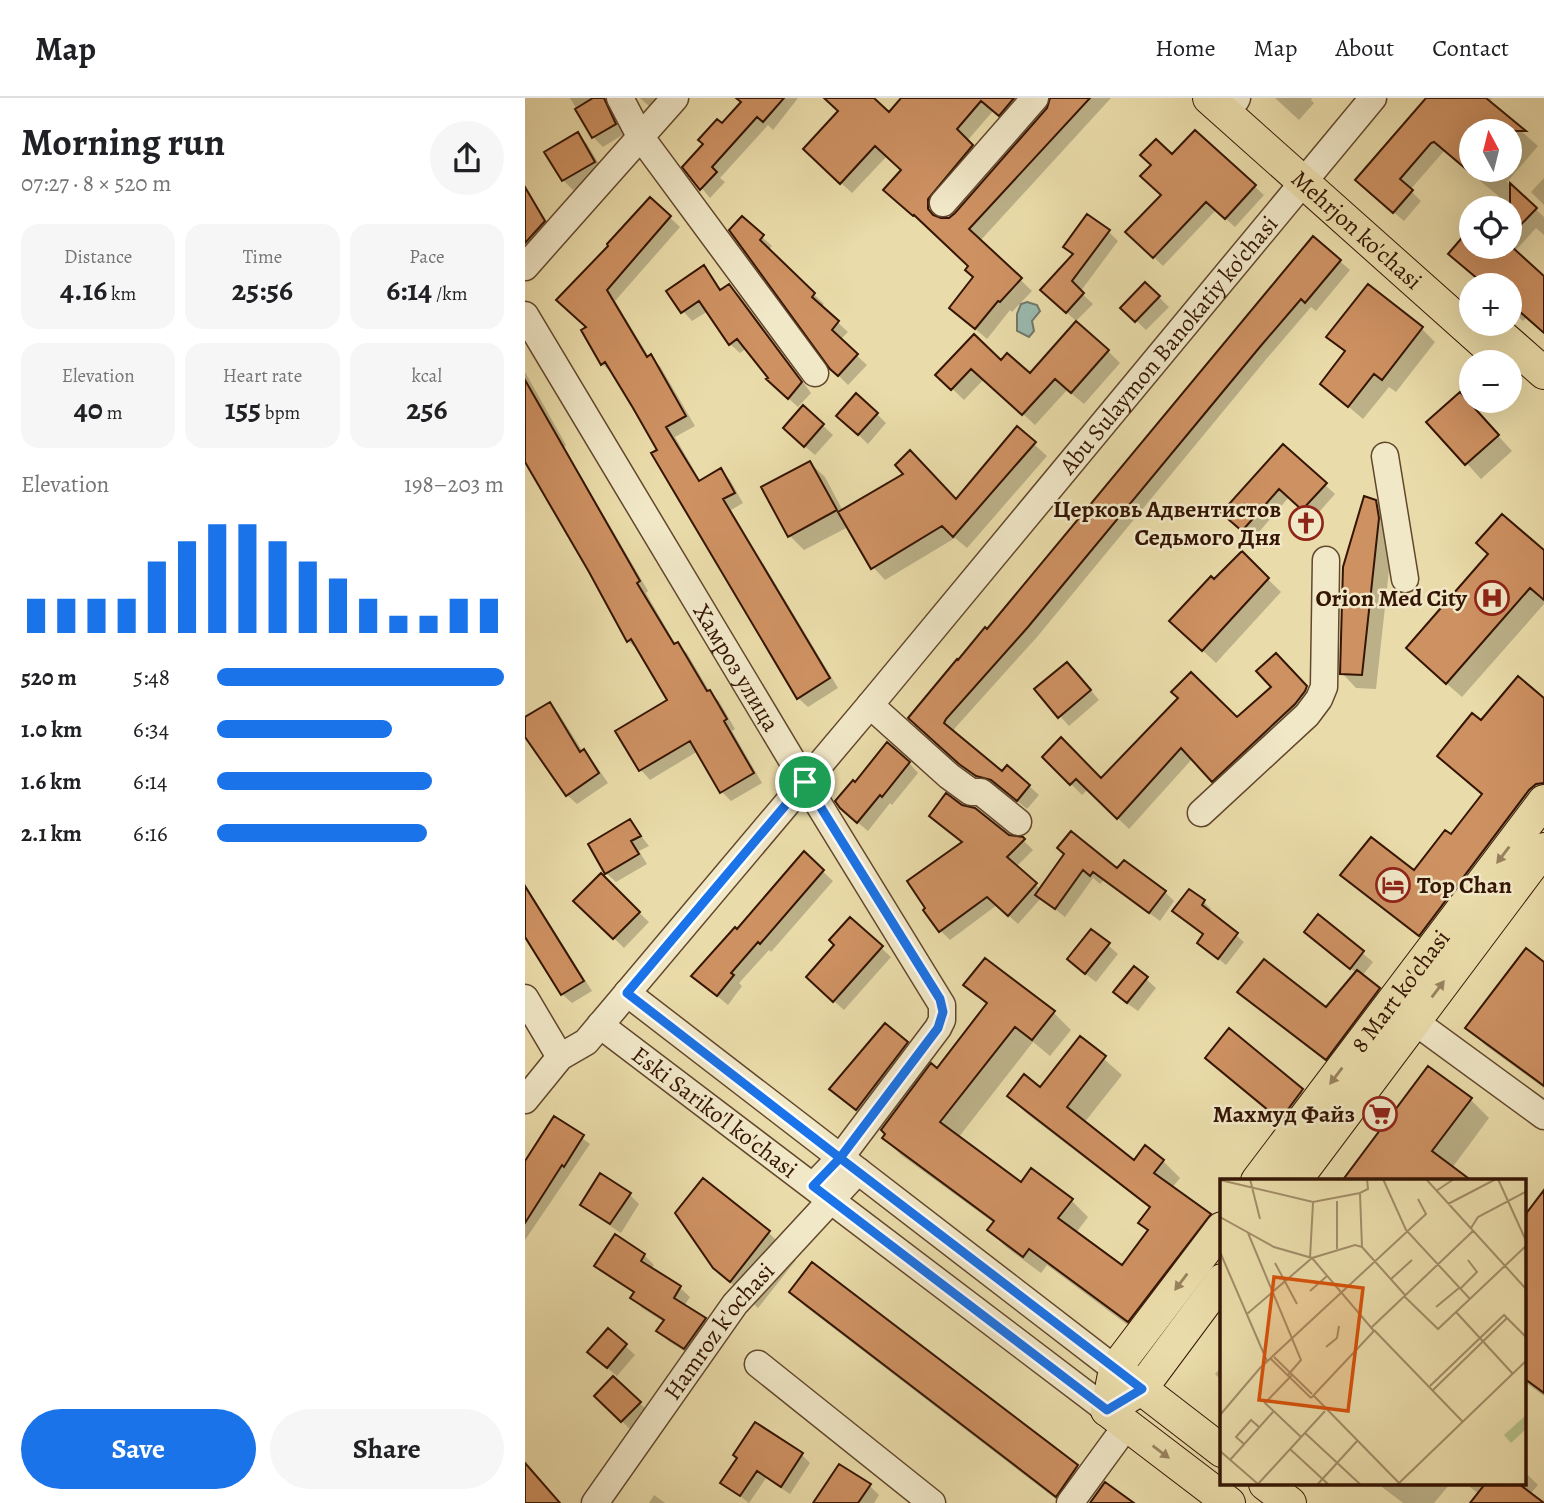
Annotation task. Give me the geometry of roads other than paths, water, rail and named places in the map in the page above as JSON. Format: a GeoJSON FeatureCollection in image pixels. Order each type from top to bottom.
{"type":"FeatureCollection","features":[{"type":"Feature","properties":{"kind":"main road","name":"Mehrjon ko'chasi"},"geometry":{"type":"LineString","coordinates":[[1229,98],[1492,350]]}},
{"type":"Feature","properties":{"kind":"main road","name":"Mehrjon ko'chasi"},"geometry":{"type":"LineString","coordinates":[[1308,175],[1459,298]]}},
{"type":"Feature","properties":{"kind":"main road"},"geometry":{"type":"LineString","coordinates":[[1502,336],[1544,373]]}},
{"type":"Feature","properties":{"kind":"main road"},"geometry":{"type":"LineString","coordinates":[[1522,378],[1544,397]]}},
{"type":"Feature","properties":{"kind":"main road","name":"8 Mart ko'chasi"},"geometry":{"type":"LineString","coordinates":[[1259,1179],[1544,801]]}},
{"type":"Feature","properties":{"kind":"main road","name":"8 Mart ko'chasi"},"geometry":{"type":"LineString","coordinates":[[1296,1179],[1544,849]]}},
{"type":"Feature","properties":{"kind":"main road"},"geometry":{"type":"LineString","coordinates":[[1117,1418],[1115,1369],[1220,1231]]}},
{"type":"Feature","properties":{"kind":"main road"},"geometry":{"type":"LineString","coordinates":[[1117,1418],[1142,1389],[1220,1283]]}},
{"type":"Feature","properties":{"kind":"main road","name":"Eski Sariko'l ko'chasi"},"geometry":{"type":"LineString","coordinates":[[1115,1369],[1220,1449]]}},
{"type":"Feature","properties":{"kind":"main road","name":"Eski Sariko'l ko'chasi"},"geometry":{"type":"LineString","coordinates":[[1117,1418],[1229,1503]]}},
{"type":"Feature","properties":{"kind":"main road"},"geometry":{"type":"LineString","coordinates":[[1268,1486],[1290,1503]]}},
{"type":"Feature","properties":{"kind":"street"},"geometry":{"type":"LineString","coordinates":[[620,98],[640,136],[815,373]]}},
{"type":"Feature","properties":{"kind":"street"},"geometry":{"type":"LineString","coordinates":[[525,267],[675,98]]}},
{"type":"Feature","properties":{"kind":"street"},"geometry":{"type":"LineString","coordinates":[[943,202],[1035,98]]}},
{"type":"Feature","properties":{"kind":"street","name":"Abu Sulaymon Banokatiy ko'chasi"},"geometry":{"type":"LineString","coordinates":[[525,1100],[560,1057],[586,1042],[870,705],[1373,98]]}},
{"type":"Feature","properties":{"kind":"street","name":"Хамроз улица"},"geometry":{"type":"LineString","coordinates":[[525,315],[805,782],[940,999],[943,1012],[938,1028],[849,1164],[822,1193]]}},
{"type":"Feature","properties":{"kind":"street"},"geometry":{"type":"LineString","coordinates":[[1385,456],[1405,579]]}},
{"type":"Feature","properties":{"kind":"street"},"geometry":{"type":"LineString","coordinates":[[1201,813],[1307,715],[1319,699],[1324,687],[1326,560]]}},
{"type":"Feature","properties":{"kind":"street"},"geometry":{"type":"LineString","coordinates":[[870,705],[949,776],[971,792],[981,792],[1018,822]]}},
{"type":"Feature","properties":{"kind":"street","name":"Eski Sariko'l ko'chasi"},"geometry":{"type":"LineString","coordinates":[[627,993],[1115,1369]]}},
{"type":"Feature","properties":{"kind":"street"},"geometry":{"type":"LineString","coordinates":[[525,998],[560,1057]]}},
{"type":"Feature","properties":{"kind":"street"},"geometry":{"type":"LineString","coordinates":[[1414,1021],[1544,1116]]}},
{"type":"Feature","properties":{"kind":"street","name":"Eski Sariko'l ko'chasi"},"geometry":{"type":"LineString","coordinates":[[600,1025],[1117,1418]]}},
{"type":"Feature","properties":{"kind":"street","name":"Hamroz k'ochasi"},"geometry":{"type":"LineString","coordinates":[[595,1503],[735,1304],[822,1193]]}},
{"type":"Feature","properties":{"kind":"street"},"geometry":{"type":"LineString","coordinates":[[758,1364],[932,1503]]}},
{"type":"Feature","properties":{"kind":"street"},"geometry":{"type":"LineString","coordinates":[[1070,1503],[1117,1418]]}},
{"type":"Feature","properties":{"kind":"water"},"geometry":{"type":"Polygon","coordinates":[[[1027,302],[1037,305],[1040,311],[1032,321],[1034,331],[1029,337],[1017,331],[1017,314],[1021,304],[1027,302]]]}},
{"type":"Feature","properties":{"kind":"place","name":"Церковь Адвентистов Седьмого Дня"},"geometry":{"type":"Point","coordinates":[1306,523]}},
{"type":"Feature","properties":{"kind":"place","name":"Orion Med City"},"geometry":{"type":"Point","coordinates":[1492,598]}},
{"type":"Feature","properties":{"kind":"place","name":"Top Chan"},"geometry":{"type":"Point","coordinates":[1393,885]}},
{"type":"Feature","properties":{"kind":"place","name":"Махмуд Файз"},"geometry":{"type":"Point","coordinates":[1380,1114]}}]}
